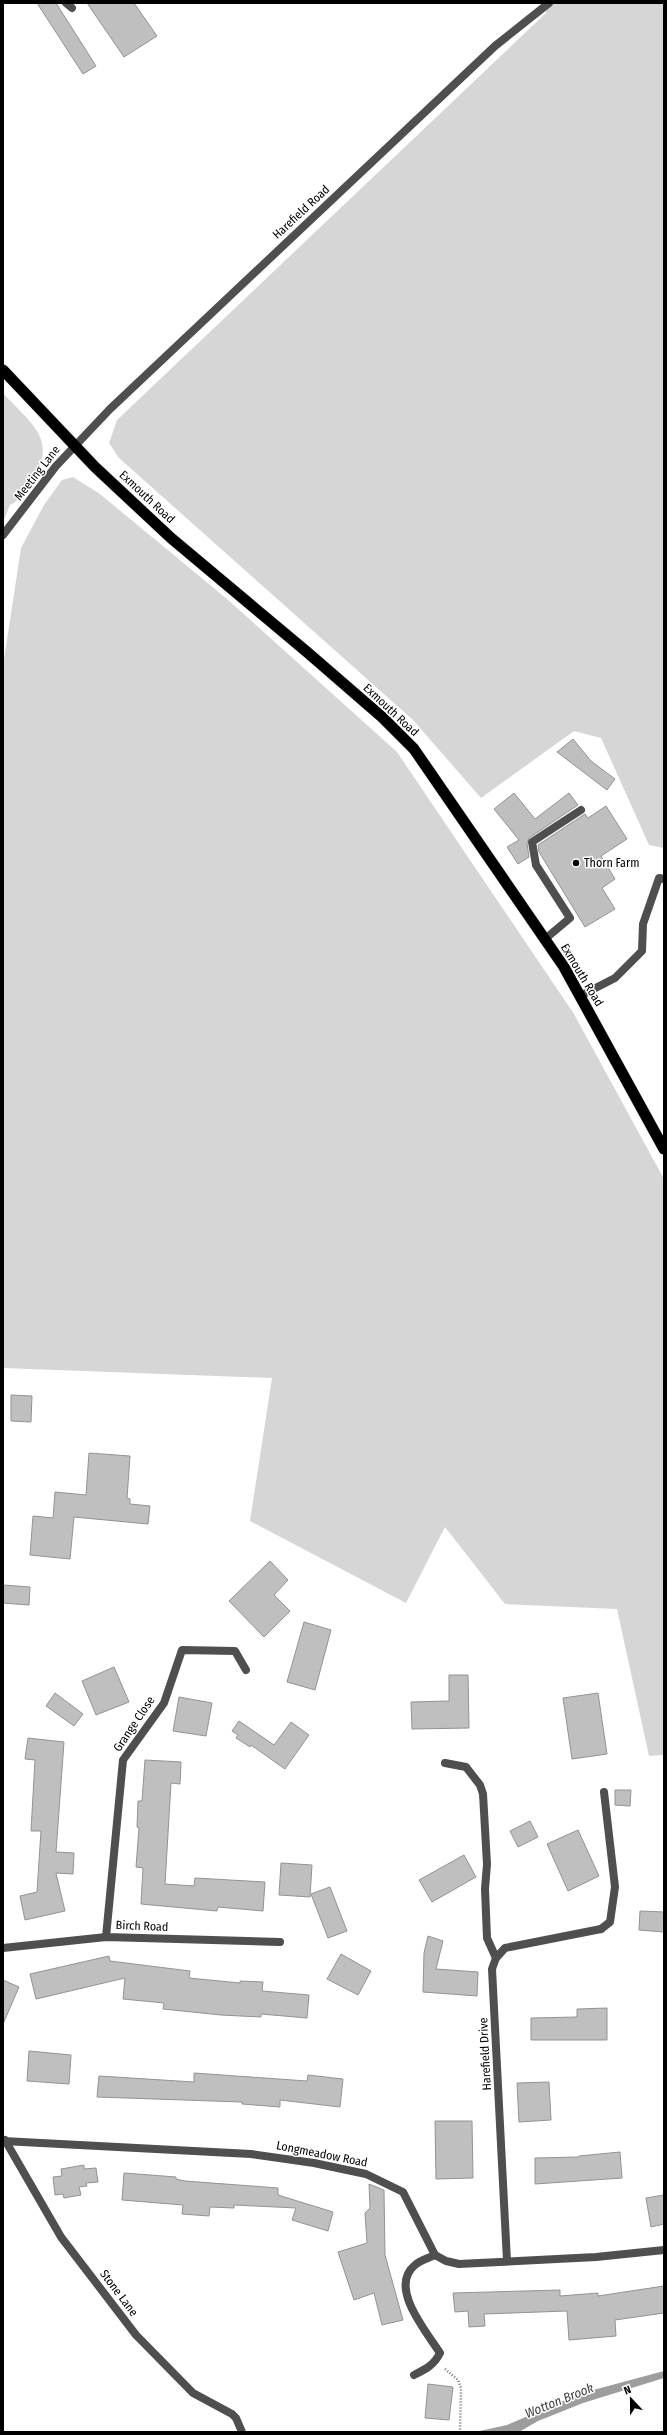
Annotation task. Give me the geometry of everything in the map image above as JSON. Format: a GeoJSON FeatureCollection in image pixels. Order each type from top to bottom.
{"type":"FeatureCollection","features":[{"type":"Feature","properties":{"kind":"highway","name":"Exmouth Road"},"geometry":{"type":"LineString","coordinates":[[3,370],[75,444],[95,467],[171,538],[313,657],[382,717],[414,749],[545,939],[580,996],[664,1149]]}},
{"type":"Feature","properties":{"kind":"street","name":"Harefield Road"},"geometry":{"type":"LineString","coordinates":[[75,444],[110,409],[489,51],[532,14],[549,3]]}},
{"type":"Feature","properties":{"kind":"street","name":"Meeting Lane"},"geometry":{"type":"LineString","coordinates":[[3,535],[75,444]]}},
{"type":"Feature","properties":{"kind":"street"},"geometry":{"type":"LineString","coordinates":[[545,939],[570,918],[536,865],[532,842],[581,810]]}},
{"type":"Feature","properties":{"kind":"street"},"geometry":{"type":"LineString","coordinates":[[580,996],[615,978],[642,951],[643,924],[659,878],[664,879]]}},
{"type":"Feature","properties":{"kind":"street","name":"Grange Close"},"geometry":{"type":"LineString","coordinates":[[106,1937],[123,1760],[164,1703],[182,1650],[236,1651],[246,1670]]}},
{"type":"Feature","properties":{"kind":"street"},"geometry":{"type":"LineString","coordinates":[[445,1763],[466,1767],[480,1785],[483,1794],[487,1864],[485,1889],[487,1938],[496,1958],[505,1948],[516,1944],[601,1929],[610,1922],[615,1898],[604,1792]]}},
{"type":"Feature","properties":{"kind":"street","name":"Birch Road"},"geometry":{"type":"LineString","coordinates":[[3,1948],[106,1937],[280,1942]]}},
{"type":"Feature","properties":{"kind":"street","name":"Harefield Drive"},"geometry":{"type":"LineString","coordinates":[[496,1958],[492,1969],[507,2260]]}},
{"type":"Feature","properties":{"kind":"street","name":"Longmeadow Road"},"geometry":{"type":"LineString","coordinates":[[4,2141],[251,2154],[314,2163],[366,2174],[403,2192],[435,2255]]}},
{"type":"Feature","properties":{"kind":"street","name":"Stone Lane"},"geometry":{"type":"LineString","coordinates":[[4,2141],[61,2237],[136,2336],[193,2393],[232,2414],[236,2418],[242,2432]]}},
{"type":"Feature","properties":{"kind":"street"},"geometry":{"type":"LineString","coordinates":[[414,2374],[436,2362],[440,2353],[407,2299],[405,2279],[416,2263],[435,2255],[446,2261],[459,2264],[507,2260],[596,2257],[664,2250]]}},
{"type":"Feature","properties":{"kind":"path"},"geometry":{"type":"LineString","coordinates":[[436,2362],[458,2380],[461,2388],[460,2432]]}},
{"type":"Feature","properties":{"kind":"shaded area"},"geometry":{"type":"Polygon","coordinates":[[[546,3],[664,3],[664,848],[649,845],[601,738],[574,731],[481,798],[413,720],[119,458],[109,443],[117,420],[546,13],[546,3]]]}},
{"type":"Feature","properties":{"kind":"shaded area"},"geometry":{"type":"Polygon","coordinates":[[[3,393],[23,413],[38,432],[42,442],[43,453],[40,466],[32,480],[20,497],[10,505],[3,522],[3,393]]]}},
{"type":"Feature","properties":{"kind":"shaded area"},"geometry":{"type":"Polygon","coordinates":[[[73,477],[100,494],[227,599],[397,752],[574,1014],[664,1179],[664,1755],[649,1756],[617,1609],[505,1604],[445,1527],[406,1603],[250,1521],[272,1378],[3,1368],[3,666],[21,548],[44,505],[62,480],[73,477]]]}},
{"type":"Feature","properties":{"kind":"shaded area"},"geometry":{"type":"Polygon","coordinates":[[[664,2371],[664,2378],[583,2403],[538,2421],[519,2432],[475,2432],[507,2425],[582,2393],[664,2371]]]}},
{"type":"Feature","properties":{"kind":"building"},"geometry":{"type":"Polygon","coordinates":[[[37,3],[56,3],[96,66],[83,74],[37,3]]]}},
{"type":"Feature","properties":{"kind":"building"},"geometry":{"type":"Polygon","coordinates":[[[87,3],[134,3],[157,36],[124,57],[87,3]]]}},
{"type":"Feature","properties":{"kind":"building"},"geometry":{"type":"Polygon","coordinates":[[[573,739],[591,761],[615,779],[607,790],[557,752],[573,739]]]}},
{"type":"Feature","properties":{"kind":"building"},"geometry":{"type":"Polygon","coordinates":[[[514,793],[535,819],[569,793],[578,805],[529,838],[527,843],[529,857],[518,864],[507,847],[519,840],[494,809],[514,793]]]}},
{"type":"Feature","properties":{"kind":"building","name":"Thorn Farm"},"geometry":{"type":"Polygon","coordinates":[[[606,806],[627,839],[601,856],[615,879],[602,888],[615,909],[585,927],[539,852],[538,845],[585,814],[588,818],[606,806]]]}},
{"type":"Feature","properties":{"kind":"building"},"geometry":{"type":"Polygon","coordinates":[[[11,1395],[32,1396],[31,1422],[11,1421],[11,1395]]]}},
{"type":"Feature","properties":{"kind":"building"},"geometry":{"type":"Polygon","coordinates":[[[89,1453],[130,1456],[127,1498],[130,1499],[130,1504],[150,1506],[148,1524],[74,1517],[70,1559],[30,1555],[33,1516],[53,1518],[55,1492],[86,1495],[89,1453]]]}},
{"type":"Feature","properties":{"kind":"building"},"geometry":{"type":"Polygon","coordinates":[[[270,1561],[288,1580],[274,1595],[290,1611],[264,1637],[229,1601],[270,1561]]]}},
{"type":"Feature","properties":{"kind":"building"},"geometry":{"type":"Polygon","coordinates":[[[3,1585],[30,1587],[29,1605],[3,1603],[3,1585]]]}},
{"type":"Feature","properties":{"kind":"building"},"geometry":{"type":"Polygon","coordinates":[[[304,1622],[331,1630],[315,1690],[287,1682],[304,1622]]]}},
{"type":"Feature","properties":{"kind":"building"},"geometry":{"type":"Polygon","coordinates":[[[114,1667],[129,1702],[96,1715],[82,1681],[114,1667]]]}},
{"type":"Feature","properties":{"kind":"building"},"geometry":{"type":"Polygon","coordinates":[[[449,1675],[468,1675],[469,1728],[412,1729],[411,1702],[449,1701],[449,1675]]]}},
{"type":"Feature","properties":{"kind":"building"},"geometry":{"type":"Polygon","coordinates":[[[55,1693],[83,1714],[74,1726],[46,1706],[55,1693]]]}},
{"type":"Feature","properties":{"kind":"building"},"geometry":{"type":"Polygon","coordinates":[[[598,1693],[607,1754],[572,1759],[563,1698],[598,1693]]]}},
{"type":"Feature","properties":{"kind":"building"},"geometry":{"type":"Polygon","coordinates":[[[179,1697],[212,1703],[206,1736],[173,1731],[179,1697]]]}},
{"type":"Feature","properties":{"kind":"building"},"geometry":{"type":"Polygon","coordinates":[[[239,1721],[274,1745],[291,1722],[309,1735],[285,1769],[251,1745],[250,1747],[236,1738],[238,1735],[232,1731],[239,1721]]]}},
{"type":"Feature","properties":{"kind":"building"},"geometry":{"type":"Polygon","coordinates":[[[28,1738],[64,1742],[56,1852],[74,1853],[73,1874],[56,1873],[65,1911],[25,1920],[20,1896],[37,1892],[41,1831],[31,1831],[35,1760],[25,1759],[28,1738]]]}},
{"type":"Feature","properties":{"kind":"building"},"geometry":{"type":"Polygon","coordinates":[[[145,1760],[181,1762],[180,1784],[171,1783],[165,1884],[194,1886],[195,1878],[265,1882],[263,1911],[218,1907],[217,1911],[141,1904],[143,1868],[136,1867],[139,1828],[137,1827],[138,1801],[142,1801],[145,1760]]]}},
{"type":"Feature","properties":{"kind":"building"},"geometry":{"type":"Polygon","coordinates":[[[615,1790],[631,1790],[630,1806],[615,1805],[615,1790]]]}},
{"type":"Feature","properties":{"kind":"building"},"geometry":{"type":"Polygon","coordinates":[[[530,1821],[538,1837],[518,1847],[510,1831],[530,1821]]]}},
{"type":"Feature","properties":{"kind":"building"},"geometry":{"type":"Polygon","coordinates":[[[578,1830],[599,1876],[568,1891],[547,1844],[578,1830]]]}},
{"type":"Feature","properties":{"kind":"building"},"geometry":{"type":"Polygon","coordinates":[[[464,1855],[476,1877],[432,1902],[419,1880],[464,1855]]]}},
{"type":"Feature","properties":{"kind":"building"},"geometry":{"type":"Polygon","coordinates":[[[281,1863],[312,1865],[310,1897],[279,1895],[281,1863]]]}},
{"type":"Feature","properties":{"kind":"building"},"geometry":{"type":"Polygon","coordinates":[[[330,1887],[347,1931],[328,1938],[311,1894],[330,1887]]]}},
{"type":"Feature","properties":{"kind":"building"},"geometry":{"type":"Polygon","coordinates":[[[640,1911],[664,1912],[664,1932],[639,1930],[640,1911]]]}},
{"type":"Feature","properties":{"kind":"building"},"geometry":{"type":"Polygon","coordinates":[[[428,1936],[443,1941],[436,1969],[478,1972],[477,1996],[423,1992],[424,1953],[428,1936]]]}},
{"type":"Feature","properties":{"kind":"building"},"geometry":{"type":"Polygon","coordinates":[[[341,1954],[371,1971],[358,1995],[327,1979],[341,1954]]]}},
{"type":"Feature","properties":{"kind":"building"},"geometry":{"type":"Polygon","coordinates":[[[109,1956],[110,1961],[190,1971],[189,1978],[240,1983],[240,1981],[263,1982],[262,1991],[309,1995],[307,2018],[261,2014],[261,2017],[221,2015],[163,2009],[164,2003],[123,1999],[125,1978],[36,1999],[30,1974],[109,1956]]]}},
{"type":"Feature","properties":{"kind":"building"},"geometry":{"type":"Polygon","coordinates":[[[3,1980],[19,1987],[3,2024],[3,1980]]]}},
{"type":"Feature","properties":{"kind":"building"},"geometry":{"type":"Polygon","coordinates":[[[607,2008],[607,2040],[531,2040],[531,2018],[577,2017],[577,2009],[607,2008]]]}},
{"type":"Feature","properties":{"kind":"building"},"geometry":{"type":"Polygon","coordinates":[[[29,2051],[71,2055],[69,2084],[27,2081],[29,2051]]]}},
{"type":"Feature","properties":{"kind":"building"},"geometry":{"type":"Polygon","coordinates":[[[194,2073],[307,2081],[308,2075],[343,2079],[340,2107],[280,2100],[280,2107],[242,2104],[242,2102],[97,2097],[99,2076],[194,2082],[194,2073]]]}},
{"type":"Feature","properties":{"kind":"building"},"geometry":{"type":"Polygon","coordinates":[[[549,2082],[551,2120],[519,2122],[517,2083],[549,2082]]]}},
{"type":"Feature","properties":{"kind":"building"},"geometry":{"type":"Polygon","coordinates":[[[435,2121],[472,2121],[473,2178],[436,2179],[435,2121]]]}},
{"type":"Feature","properties":{"kind":"building"},"geometry":{"type":"Polygon","coordinates":[[[620,2152],[622,2178],[535,2184],[535,2158],[579,2157],[620,2152]]]}},
{"type":"Feature","properties":{"kind":"building"},"geometry":{"type":"Polygon","coordinates":[[[84,2165],[84,2169],[96,2168],[98,2182],[86,2183],[87,2186],[79,2187],[81,2195],[64,2198],[63,2194],[55,2195],[53,2177],[62,2176],[61,2169],[84,2165]]]}},
{"type":"Feature","properties":{"kind":"building"},"geometry":{"type":"Polygon","coordinates":[[[124,2173],[176,2177],[176,2179],[185,2181],[278,2188],[278,2195],[333,2212],[328,2231],[292,2220],[296,2208],[234,2205],[234,2208],[210,2207],[209,2216],[182,2214],[183,2205],[122,2200],[124,2173]]]}},
{"type":"Feature","properties":{"kind":"building"},"geometry":{"type":"Polygon","coordinates":[[[369,2184],[384,2190],[385,2255],[403,2320],[382,2325],[374,2293],[354,2300],[338,2252],[367,2243],[365,2213],[370,2208],[369,2184]]]}},
{"type":"Feature","properties":{"kind":"building"},"geometry":{"type":"Polygon","coordinates":[[[664,2195],[664,2224],[651,2227],[646,2198],[664,2195]]]}},
{"type":"Feature","properties":{"kind":"building"},"geometry":{"type":"Polygon","coordinates":[[[664,2286],[664,2313],[615,2320],[616,2336],[569,2340],[567,2311],[484,2314],[485,2326],[469,2327],[468,2311],[455,2312],[453,2293],[560,2290],[560,2296],[598,2293],[598,2296],[664,2286]]]}},
{"type":"Feature","properties":{"kind":"building"},"geometry":{"type":"Polygon","coordinates":[[[428,2384],[453,2387],[449,2420],[425,2418],[428,2384]]]}},
{"type":"Feature","properties":{"kind":"place","name":"Thorn Farm"},"geometry":{"type":"Point","coordinates":[576,863]}},
{"type":"Feature","properties":{"kind":"water label","name":"Wotton Brook"},"geometry":{"type":"Point","coordinates":[559,2400]}}]}
